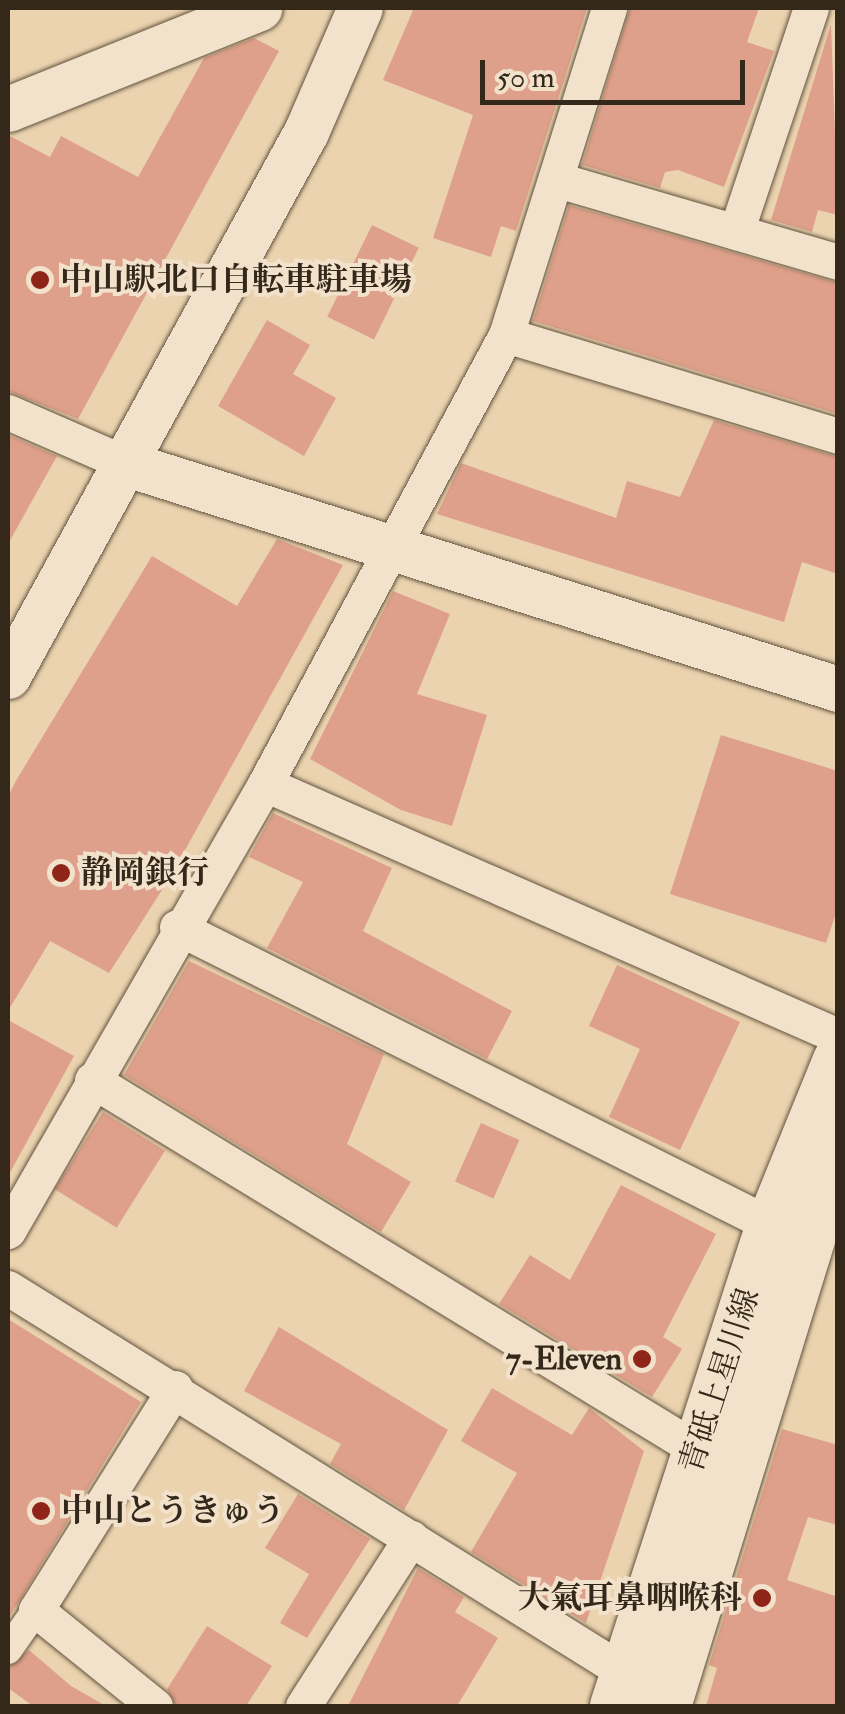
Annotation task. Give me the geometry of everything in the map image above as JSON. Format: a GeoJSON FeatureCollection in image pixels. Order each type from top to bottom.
{"type":"FeatureCollection","features":[{"type":"Feature","properties":{"kind":"main road","name":"青砥上星川線"},"geometry":{"type":"LineString","coordinates":[[628,1695],[698,1450],[771,1225],[838,1060]]}},
{"type":"Feature","properties":{"kind":"main road","name":"青砥上星川線"},"geometry":{"type":"LineString","coordinates":[[666,1706],[831,1170]]}},
{"type":"Feature","properties":{"kind":"street"},"geometry":{"type":"LineString","coordinates":[[8,109],[259,8]]}},
{"type":"Feature","properties":{"kind":"street"},"geometry":{"type":"LineString","coordinates":[[8,676],[328,88],[360,8]]}},
{"type":"Feature","properties":{"kind":"street"},"geometry":{"type":"LineString","coordinates":[[8,1231],[177,927],[265,784],[506,335],[558,180],[609,8]]}},
{"type":"Feature","properties":{"kind":"street"},"geometry":{"type":"LineString","coordinates":[[736,232],[811,8]]}},
{"type":"Feature","properties":{"kind":"street"},"geometry":{"type":"LineString","coordinates":[[558,180],[838,262]]}},
{"type":"Feature","properties":{"kind":"street"},"geometry":{"type":"LineString","coordinates":[[506,335],[838,436]]}},
{"type":"Feature","properties":{"kind":"street"},"geometry":{"type":"LineString","coordinates":[[8,412],[126,464],[838,689]]}},
{"type":"Feature","properties":{"kind":"street"},"geometry":{"type":"LineString","coordinates":[[265,784],[838,1036]]}},
{"type":"Feature","properties":{"kind":"street"},"geometry":{"type":"LineString","coordinates":[[177,927],[771,1225],[799,1273]]}},
{"type":"Feature","properties":{"kind":"street"},"geometry":{"type":"LineString","coordinates":[[92,1080],[698,1450],[722,1523]]}},
{"type":"Feature","properties":{"kind":"street"},"geometry":{"type":"LineString","coordinates":[[771,1225],[831,1170]]}},
{"type":"Feature","properties":{"kind":"street"},"geometry":{"type":"LineString","coordinates":[[8,1288],[176,1388],[411,1538],[628,1695],[680,1658]]}},
{"type":"Feature","properties":{"kind":"street"},"geometry":{"type":"LineString","coordinates":[[8,1650],[176,1388]]}},
{"type":"Feature","properties":{"kind":"street"},"geometry":{"type":"LineString","coordinates":[[698,1450],[748,1437]]}},
{"type":"Feature","properties":{"kind":"street"},"geometry":{"type":"LineString","coordinates":[[303,1706],[411,1538]]}},
{"type":"Feature","properties":{"kind":"street"},"geometry":{"type":"LineString","coordinates":[[36,1610],[156,1706]]}},
{"type":"Feature","properties":{"kind":"building"},"geometry":{"type":"Polygon","coordinates":[[[414,8],[587,8],[516,231],[501,226],[491,257],[433,238],[473,115],[383,80],[414,8]]]}},
{"type":"Feature","properties":{"kind":"building"},"geometry":{"type":"Polygon","coordinates":[[[630,8],[759,8],[747,42],[774,51],[724,187],[678,170],[665,172],[660,188],[582,165],[630,8]]]}},
{"type":"Feature","properties":{"kind":"building"},"geometry":{"type":"Polygon","coordinates":[[[831,24],[838,215],[818,210],[812,232],[771,220],[831,24]]]}},
{"type":"Feature","properties":{"kind":"building"},"geometry":{"type":"Polygon","coordinates":[[[254,38],[279,51],[78,419],[8,391],[8,135],[50,157],[61,136],[138,177],[204,58],[254,38]]]}},
{"type":"Feature","properties":{"kind":"building"},"geometry":{"type":"Polygon","coordinates":[[[569,205],[838,283],[838,414],[533,321],[569,205]]]}},
{"type":"Feature","properties":{"kind":"building"},"geometry":{"type":"Polygon","coordinates":[[[372,225],[419,248],[374,339],[327,317],[372,225]]]}},
{"type":"Feature","properties":{"kind":"building"},"geometry":{"type":"Polygon","coordinates":[[[267,320],[310,345],[293,374],[336,398],[304,456],[218,406],[267,320]]]}},
{"type":"Feature","properties":{"kind":"building"},"geometry":{"type":"Polygon","coordinates":[[[714,420],[838,457],[838,574],[802,562],[784,622],[437,514],[461,463],[616,518],[627,481],[680,497],[714,420]]]}},
{"type":"Feature","properties":{"kind":"building"},"geometry":{"type":"Polygon","coordinates":[[[8,435],[57,456],[8,544],[8,435]]]}},
{"type":"Feature","properties":{"kind":"building"},"geometry":{"type":"Polygon","coordinates":[[[277,539],[343,565],[169,879],[109,973],[50,941],[8,1011],[8,796],[17,779],[152,556],[237,606],[277,539]]]}},
{"type":"Feature","properties":{"kind":"building"},"geometry":{"type":"Polygon","coordinates":[[[393,591],[450,614],[417,694],[487,715],[452,826],[401,810],[310,759],[393,591]]]}},
{"type":"Feature","properties":{"kind":"building"},"geometry":{"type":"Polygon","coordinates":[[[721,735],[838,771],[838,907],[826,943],[670,894],[721,735]]]}},
{"type":"Feature","properties":{"kind":"building"},"geometry":{"type":"Polygon","coordinates":[[[273,813],[392,868],[363,931],[512,1011],[487,1059],[267,948],[303,882],[249,857],[273,813]]]}},
{"type":"Feature","properties":{"kind":"building"},"geometry":{"type":"Polygon","coordinates":[[[189,961],[384,1054],[347,1144],[411,1182],[381,1232],[124,1075],[189,961]]]}},
{"type":"Feature","properties":{"kind":"building"},"geometry":{"type":"Polygon","coordinates":[[[617,965],[740,1022],[680,1150],[609,1117],[640,1049],[589,1026],[617,965]]]}},
{"type":"Feature","properties":{"kind":"building"},"geometry":{"type":"Polygon","coordinates":[[[8,1020],[74,1056],[8,1176],[8,1020]]]}},
{"type":"Feature","properties":{"kind":"building"},"geometry":{"type":"Polygon","coordinates":[[[103,1112],[165,1151],[117,1228],[55,1189],[103,1112]]]}},
{"type":"Feature","properties":{"kind":"building"},"geometry":{"type":"Polygon","coordinates":[[[481,1123],[519,1140],[493,1199],[455,1181],[481,1123]]]}},
{"type":"Feature","properties":{"kind":"building"},"geometry":{"type":"Polygon","coordinates":[[[621,1185],[716,1234],[663,1337],[682,1349],[652,1397],[499,1304],[530,1255],[570,1280],[621,1185]]]}},
{"type":"Feature","properties":{"kind":"building","name":"中山とうきゅう"},"geometry":{"type":"Polygon","coordinates":[[[8,1319],[141,1402],[8,1619],[8,1319]]]}},
{"type":"Feature","properties":{"kind":"building"},"geometry":{"type":"Polygon","coordinates":[[[279,1327],[448,1430],[404,1510],[330,1464],[341,1444],[244,1391],[279,1327]]]}},
{"type":"Feature","properties":{"kind":"building"},"geometry":{"type":"Polygon","coordinates":[[[492,1388],[572,1435],[589,1408],[644,1451],[586,1623],[471,1552],[517,1473],[461,1441],[492,1388]]]}},
{"type":"Feature","properties":{"kind":"building"},"geometry":{"type":"Polygon","coordinates":[[[782,1429],[838,1445],[838,1525],[808,1517],[787,1580],[838,1597],[838,1706],[706,1706],[717,1668],[709,1665],[782,1429]]]}},
{"type":"Feature","properties":{"kind":"building"},"geometry":{"type":"Polygon","coordinates":[[[298,1494],[370,1539],[307,1638],[280,1623],[309,1574],[265,1548],[298,1494]]]}},
{"type":"Feature","properties":{"kind":"building"},"geometry":{"type":"Polygon","coordinates":[[[418,1568],[464,1597],[455,1612],[498,1638],[457,1706],[348,1706],[418,1568]]]}},
{"type":"Feature","properties":{"kind":"building"},"geometry":{"type":"Polygon","coordinates":[[[207,1626],[272,1666],[246,1706],[176,1706],[167,1689],[207,1626]]]}},
{"type":"Feature","properties":{"kind":"building"},"geometry":{"type":"Polygon","coordinates":[[[29,1650],[71,1686],[106,1706],[33,1706],[8,1688],[8,1667],[29,1650]]]}},
{"type":"Feature","properties":{"kind":"place","name":"中山駅北口自転車駐車場"},"geometry":{"type":"Point","coordinates":[40,280]}},
{"type":"Feature","properties":{"kind":"place","name":"静岡銀行"},"geometry":{"type":"Point","coordinates":[61,873]}},
{"type":"Feature","properties":{"kind":"place","name":"7-Eleven"},"geometry":{"type":"Point","coordinates":[642,1359]}},
{"type":"Feature","properties":{"kind":"place","name":"中山とうきゅう"},"geometry":{"type":"Point","coordinates":[41,1511]}},
{"type":"Feature","properties":{"kind":"place","name":"大氣耳鼻咽喉科"},"geometry":{"type":"Point","coordinates":[762,1598]}}]}
